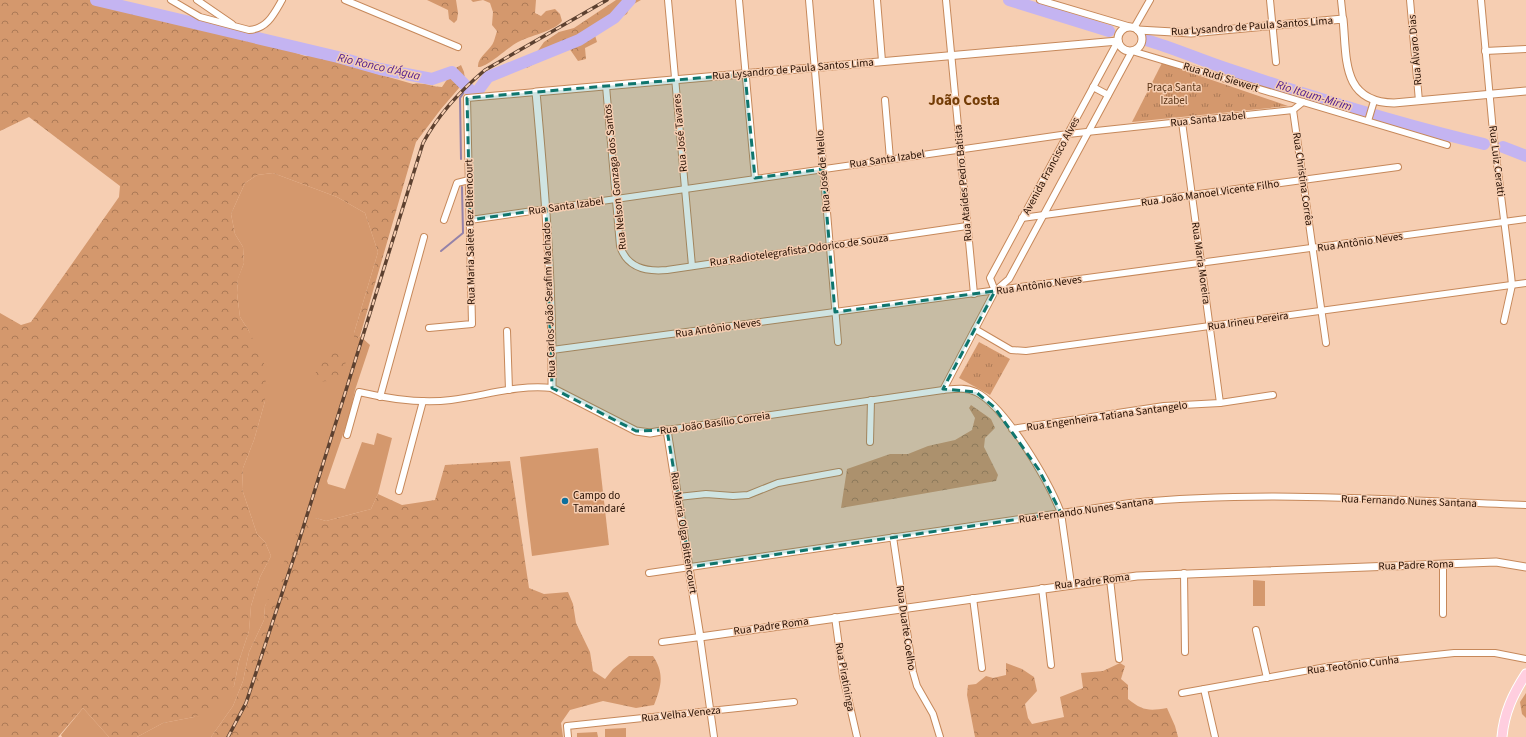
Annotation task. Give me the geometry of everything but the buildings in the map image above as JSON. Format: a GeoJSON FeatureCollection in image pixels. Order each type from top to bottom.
{"type":"FeatureCollection","features":[{"type":"Feature","properties":{"kind":"main road"},"geometry":{"type":"LineString","coordinates":[[1502,737],[1507,708],[1516,688],[1526,674]]}},
{"type":"Feature","properties":{"kind":"street"},"geometry":{"type":"LineString","coordinates":[[171,0],[195,15],[249,30],[263,26],[269,22],[282,0]]}},
{"type":"Feature","properties":{"kind":"street"},"geometry":{"type":"LineString","coordinates":[[197,0],[237,27]]}},
{"type":"Feature","properties":{"kind":"street"},"geometry":{"type":"LineString","coordinates":[[345,0],[458,47]]}},
{"type":"Feature","properties":{"kind":"street","name":"Rua José Tavares"},"geometry":{"type":"LineString","coordinates":[[668,0],[692,266]]}},
{"type":"Feature","properties":{"kind":"street"},"geometry":{"type":"LineString","coordinates":[[738,0],[755,178]]}},
{"type":"Feature","properties":{"kind":"street","name":"Rua José de Mello"},"geometry":{"type":"LineString","coordinates":[[809,0],[822,169],[838,342]]}},
{"type":"Feature","properties":{"kind":"street"},"geometry":{"type":"LineString","coordinates":[[877,0],[882,61]]}},
{"type":"Feature","properties":{"kind":"street","name":"Rua Ataídes Pedro Batista"},"geometry":{"type":"LineString","coordinates":[[946,0],[974,294]]}},
{"type":"Feature","properties":{"kind":"street"},"geometry":{"type":"LineString","coordinates":[[1040,0],[1134,28],[1142,40],[1139,47],[1132,51],[1125,50],[1118,41],[1121,31],[1134,28],[1150,0]]}},
{"type":"Feature","properties":{"kind":"street"},"geometry":{"type":"LineString","coordinates":[[1270,0],[1276,62]]}},
{"type":"Feature","properties":{"kind":"street"},"geometry":{"type":"LineString","coordinates":[[1341,0],[1348,66],[1352,82],[1362,94],[1374,101],[1394,103],[1526,91]]}},
{"type":"Feature","properties":{"kind":"street","name":"Rua Álvaro Dias"},"geometry":{"type":"LineString","coordinates":[[1410,0],[1419,101]]}},
{"type":"Feature","properties":{"kind":"street","name":"Rua Luiz Ceratti"},"geometry":{"type":"LineString","coordinates":[[1481,0],[1489,94],[1512,285],[1504,321]]}},
{"type":"Feature","properties":{"kind":"street","name":"Rua Lysandro de Paula Santos Lima"},"geometry":{"type":"LineString","coordinates":[[1134,28],[1177,33],[1343,19]]}},
{"type":"Feature","properties":{"kind":"street","name":"Rua Lysandro de Paula Santos Lima"},"geometry":{"type":"LineString","coordinates":[[467,98],[1118,41]]}},
{"type":"Feature","properties":{"kind":"street","name":"Avenida Francisco Alves"},"geometry":{"type":"LineString","coordinates":[[995,291],[990,278],[1118,41]]}},
{"type":"Feature","properties":{"kind":"street"},"geometry":{"type":"LineString","coordinates":[[1485,52],[1526,49]]}},
{"type":"Feature","properties":{"kind":"street","name":"Avenida Francisco Alves"},"geometry":{"type":"LineString","coordinates":[[943,390],[995,291],[1009,280],[1132,51]]}},
{"type":"Feature","properties":{"kind":"street","name":"Rua Rudi Siewert"},"geometry":{"type":"LineString","coordinates":[[1132,51],[1447,145]]}},
{"type":"Feature","properties":{"kind":"street","name":"Rua Nelson Gonzaga dos Santos"},"geometry":{"type":"LineString","coordinates":[[606,86],[620,246],[626,259],[631,264]]}},
{"type":"Feature","properties":{"kind":"street"},"geometry":{"type":"LineString","coordinates":[[1093,87],[1108,95]]}},
{"type":"Feature","properties":{"kind":"street","name":"Rua Carlos João Serafim Machado"},"geometry":{"type":"LineString","coordinates":[[536,92],[546,209],[552,350],[552,388]]}},
{"type":"Feature","properties":{"kind":"street","name":"Rua Maria Salete Bez Bitencourt"},"geometry":{"type":"LineString","coordinates":[[429,328],[472,324],[467,98]]}},
{"type":"Feature","properties":{"kind":"street"},"geometry":{"type":"LineString","coordinates":[[885,100],[890,159]]}},
{"type":"Feature","properties":{"kind":"street"},"geometry":{"type":"LineString","coordinates":[[1368,121],[1374,101]]}},
{"type":"Feature","properties":{"kind":"street"},"geometry":{"type":"LineString","coordinates":[[1293,110],[1303,102]]}},
{"type":"Feature","properties":{"kind":"street","name":"Rua Santa Izabel"},"geometry":{"type":"LineString","coordinates":[[470,220],[1089,131],[1293,110]]}},
{"type":"Feature","properties":{"kind":"street","name":"Rua Christina Corrêa"},"geometry":{"type":"LineString","coordinates":[[1293,110],[1326,343]]}},
{"type":"Feature","properties":{"kind":"street","name":"Rua Maria Moreira"},"geometry":{"type":"LineString","coordinates":[[1182,122],[1220,403]]}},
{"type":"Feature","properties":{"kind":"street","name":"Rua João Manoel Vicente Filho"},"geometry":{"type":"LineString","coordinates":[[1022,218],[1398,167]]}},
{"type":"Feature","properties":{"kind":"street"},"geometry":{"type":"LineString","coordinates":[[444,220],[457,183],[469,180]]}},
{"type":"Feature","properties":{"kind":"street","name":"Rua Antônio Neves"},"geometry":{"type":"LineString","coordinates":[[552,350],[1526,220]]}},
{"type":"Feature","properties":{"kind":"street","name":"Rua Radiotelegrafista Odorico de Souza"},"geometry":{"type":"LineString","coordinates":[[631,264],[644,270],[658,271],[967,226]]}},
{"type":"Feature","properties":{"kind":"street"},"geometry":{"type":"LineString","coordinates":[[380,397],[424,237]]}},
{"type":"Feature","properties":{"kind":"street","name":"Rua Irineu Pereira"},"geometry":{"type":"LineString","coordinates":[[975,329],[1004,347],[1017,352],[1526,283]]}},
{"type":"Feature","properties":{"kind":"street"},"geometry":{"type":"LineString","coordinates":[[507,331],[509,390]]}},
{"type":"Feature","properties":{"kind":"street","name":"Rua João Basílio Correia"},"geometry":{"type":"LineString","coordinates":[[347,435],[359,392],[380,397],[423,401],[450,400],[532,387],[552,388],[628,428],[643,432],[667,430],[943,390],[963,389],[976,392],[994,407],[1012,429],[1040,470],[1061,513],[1071,584]]}},
{"type":"Feature","properties":{"kind":"street","name":"Rua Engenheira Tatiana Santangelo"},"geometry":{"type":"LineString","coordinates":[[1012,429],[1164,406],[1220,403],[1273,395]]}},
{"type":"Feature","properties":{"kind":"street"},"geometry":{"type":"LineString","coordinates":[[870,442],[871,400]]}},
{"type":"Feature","properties":{"kind":"street"},"geometry":{"type":"LineString","coordinates":[[400,491],[423,401]]}},
{"type":"Feature","properties":{"kind":"street","name":"Rua Maria Olga Bittencourt"},"geometry":{"type":"LineString","coordinates":[[667,430],[700,636]]}},
{"type":"Feature","properties":{"kind":"street"},"geometry":{"type":"LineString","coordinates":[[678,497],[706,494],[733,496],[748,495],[778,483],[838,472]]}},
{"type":"Feature","properties":{"kind":"street","name":"Rua Fernando Nunes Santana"},"geometry":{"type":"LineString","coordinates":[[649,573],[1061,513],[1168,500],[1243,496],[1526,505]]}},
{"type":"Feature","properties":{"kind":"street","name":"Rua Duarte Coelho"},"geometry":{"type":"LineString","coordinates":[[893,537],[914,679],[933,714],[940,737]]}},
{"type":"Feature","properties":{"kind":"street","name":"Rua Padre Roma"},"geometry":{"type":"LineString","coordinates":[[662,642],[1110,579],[1184,573],[1496,562],[1526,567]]}},
{"type":"Feature","properties":{"kind":"street"},"geometry":{"type":"LineString","coordinates":[[1443,565],[1443,614]]}},
{"type":"Feature","properties":{"kind":"street"},"geometry":{"type":"LineString","coordinates":[[1184,573],[1185,652]]}},
{"type":"Feature","properties":{"kind":"street"},"geometry":{"type":"LineString","coordinates":[[1110,579],[1119,659]]}},
{"type":"Feature","properties":{"kind":"street"},"geometry":{"type":"LineString","coordinates":[[1042,588],[1051,665]]}},
{"type":"Feature","properties":{"kind":"street"},"geometry":{"type":"LineString","coordinates":[[974,598],[982,668]]}},
{"type":"Feature","properties":{"kind":"street","name":"Rua Piratininga"},"geometry":{"type":"LineString","coordinates":[[835,617],[843,676],[857,737]]}},
{"type":"Feature","properties":{"kind":"street"},"geometry":{"type":"LineString","coordinates":[[1256,630],[1267,678]]}},
{"type":"Feature","properties":{"kind":"street"},"geometry":{"type":"LineString","coordinates":[[700,636],[714,737]]}},
{"type":"Feature","properties":{"kind":"street","name":"Rua Teotônio Cunha"},"geometry":{"type":"LineString","coordinates":[[1182,693],[1345,664],[1470,652],[1495,653],[1526,659]]}},
{"type":"Feature","properties":{"kind":"street"},"geometry":{"type":"LineString","coordinates":[[1204,689],[1215,737]]}},
{"type":"Feature","properties":{"kind":"street","name":"Rua Velha Veneza"},"geometry":{"type":"LineString","coordinates":[[568,737],[567,726],[794,702]]}},
{"type":"Feature","properties":{"kind":"highlighted area"},"geometry":{"type":"Polygon","coordinates":[[[745,74],[755,178],[823,169],[835,312],[995,291],[943,389],[976,392],[994,407],[1039,470],[1061,513],[690,567],[667,430],[636,431],[552,388],[546,209],[470,220],[467,98],[745,74]]]}},
{"type":"Feature","properties":{"kind":"green space"},"geometry":{"type":"Polygon","coordinates":[[[0,0],[117,0],[151,10],[160,15],[195,20],[206,28],[255,39],[305,56],[315,56],[413,84],[442,87],[454,69],[461,65],[464,72],[465,81],[416,142],[360,336],[358,338],[354,338],[354,333],[378,252],[365,213],[337,197],[273,173],[257,175],[245,183],[231,214],[235,234],[243,247],[244,263],[238,279],[237,293],[240,317],[249,331],[264,363],[266,385],[265,401],[254,440],[243,468],[242,489],[257,534],[265,542],[271,556],[260,577],[251,606],[249,631],[239,661],[234,686],[218,706],[194,717],[163,723],[137,737],[109,737],[83,708],[58,737],[0,737],[0,313],[21,325],[31,322],[119,197],[120,186],[29,117],[0,131],[0,0]]]}},
{"type":"Feature","properties":{"kind":"green space"},"geometry":{"type":"Polygon","coordinates":[[[427,0],[456,0],[458,13],[457,20],[454,23],[449,19],[448,10],[427,0]]]}},
{"type":"Feature","properties":{"kind":"green space"},"geometry":{"type":"Polygon","coordinates":[[[471,0],[483,0],[473,2],[471,0]]]}},
{"type":"Feature","properties":{"kind":"green space"},"geometry":{"type":"Polygon","coordinates":[[[483,0],[536,0],[535,13],[541,16],[546,11],[555,9],[560,14],[562,21],[554,28],[518,42],[492,61],[478,67],[478,63],[494,41],[497,31],[492,25],[493,12],[490,3],[483,0]]]}},
{"type":"Feature","properties":{"kind":"green space"},"geometry":{"type":"Polygon","coordinates":[[[616,0],[641,0],[630,6],[627,14],[594,32],[597,42],[585,48],[586,59],[578,61],[569,48],[558,51],[553,56],[546,57],[527,68],[523,65],[526,58],[537,52],[544,42],[559,32],[574,28],[616,0]]]}},
{"type":"Feature","properties":{"kind":"green space","name":"Praça Santa Izabel"},"geometry":{"type":"Polygon","coordinates":[[[1162,63],[1288,106],[1132,122],[1162,63]]]}},
{"type":"Feature","properties":{"kind":"green space"},"geometry":{"type":"Polygon","coordinates":[[[273,173],[337,197],[365,213],[378,252],[354,333],[358,338],[360,336],[370,345],[355,390],[350,414],[327,481],[328,484],[345,489],[362,442],[374,445],[377,433],[392,438],[378,494],[371,509],[326,521],[316,518],[265,606],[264,620],[249,652],[243,681],[233,706],[211,737],[137,737],[163,723],[194,717],[234,686],[239,661],[249,631],[251,606],[260,577],[271,556],[265,542],[257,534],[242,489],[243,468],[254,440],[265,401],[249,331],[240,317],[237,293],[238,278],[244,263],[243,247],[235,234],[231,214],[245,183],[257,175],[273,173]]]}},
{"type":"Feature","properties":{"kind":"green space"},"geometry":{"type":"Polygon","coordinates":[[[979,342],[1010,359],[990,395],[959,378],[979,342]]]}},
{"type":"Feature","properties":{"kind":"green space"},"geometry":{"type":"Polygon","coordinates":[[[334,346],[350,352],[342,371],[329,381],[314,381],[316,371],[321,362],[330,349],[334,346]]]}},
{"type":"Feature","properties":{"kind":"green space"},"geometry":{"type":"Polygon","coordinates":[[[971,405],[991,419],[995,428],[985,438],[984,447],[998,475],[996,481],[841,508],[847,469],[890,454],[908,454],[928,446],[955,440],[972,430],[975,418],[969,408],[971,405]]]}},
{"type":"Feature","properties":{"kind":"green space","name":"Campo do Tamandaré"},"geometry":{"type":"Polygon","coordinates":[[[598,448],[609,545],[532,556],[520,457],[598,448]]]}},
{"type":"Feature","properties":{"kind":"green space"},"geometry":{"type":"Polygon","coordinates":[[[510,461],[529,588],[544,594],[568,592],[573,604],[576,623],[590,652],[593,671],[605,679],[613,669],[629,656],[653,656],[659,669],[661,680],[654,705],[636,708],[603,701],[570,710],[561,723],[563,737],[211,737],[233,706],[243,681],[249,652],[264,620],[265,606],[300,524],[316,518],[326,521],[371,509],[378,494],[402,505],[435,500],[445,465],[510,461]]]}},
{"type":"Feature","properties":{"kind":"green space"},"geometry":{"type":"Polygon","coordinates":[[[1253,580],[1265,581],[1265,606],[1253,606],[1253,580]]]}},
{"type":"Feature","properties":{"kind":"green space"},"geometry":{"type":"Polygon","coordinates":[[[1006,663],[1022,669],[1034,677],[1037,691],[1025,704],[1028,718],[1032,724],[1064,717],[1060,697],[1083,688],[1081,673],[1103,671],[1120,663],[1125,666],[1121,679],[1128,685],[1128,699],[1138,706],[1146,709],[1155,710],[1167,708],[1178,737],[975,737],[967,695],[968,685],[976,684],[986,676],[993,678],[1006,675],[1006,663]]]}},
{"type":"Feature","properties":{"kind":"green space"},"geometry":{"type":"Polygon","coordinates":[[[1526,693],[1526,718],[1522,714],[1520,702],[1526,693]]]}},
{"type":"Feature","properties":{"kind":"green space"},"geometry":{"type":"Polygon","coordinates":[[[83,708],[109,737],[62,737],[61,735],[83,708]]]}},
{"type":"Feature","properties":{"kind":"green space"},"geometry":{"type":"Polygon","coordinates":[[[626,728],[626,737],[605,737],[605,729],[626,728]]]}},
{"type":"Feature","properties":{"kind":"green space"},"geometry":{"type":"Polygon","coordinates":[[[597,732],[598,737],[577,737],[577,733],[597,732]]]}},
{"type":"Feature","properties":{"kind":"waterway","name":"Rio Ronco d'Água"},"geometry":{"type":"LineString","coordinates":[[96,0],[338,57],[380,69],[432,79],[452,72],[471,91],[477,92],[488,77],[579,40],[614,18],[630,0]]}},
{"type":"Feature","properties":{"kind":"waterway","name":"Rio Itaum-Mirim"},"geometry":{"type":"LineString","coordinates":[[1009,0],[1109,31]]}},
{"type":"Feature","properties":{"kind":"waterway","name":"Rio Itaum-Mirim"},"geometry":{"type":"LineString","coordinates":[[1146,40],[1323,100],[1387,119],[1484,144]]}},
{"type":"Feature","properties":{"kind":"waterway"},"geometry":{"type":"LineString","coordinates":[[461,159],[460,98],[464,92],[471,91]]}},
{"type":"Feature","properties":{"kind":"waterway","name":"Rio Itaum-Mirim"},"geometry":{"type":"LineString","coordinates":[[1503,147],[1526,156]]}},
{"type":"Feature","properties":{"kind":"waterway"},"geometry":{"type":"LineString","coordinates":[[441,251],[463,233],[462,187]]}},
{"type":"Feature","properties":{"kind":"railway"},"geometry":{"type":"LineString","coordinates":[[228,737],[246,703],[294,557],[423,143],[450,104],[485,70],[607,0]]}},
{"type":"Feature","properties":{"kind":"place","name":"Campo do Tamandaré"},"geometry":{"type":"Point","coordinates":[565,501]}},
{"type":"Feature","properties":{"kind":"district","name":"João Costa"},"geometry":{"type":"Point","coordinates":[964,100]}}]}
